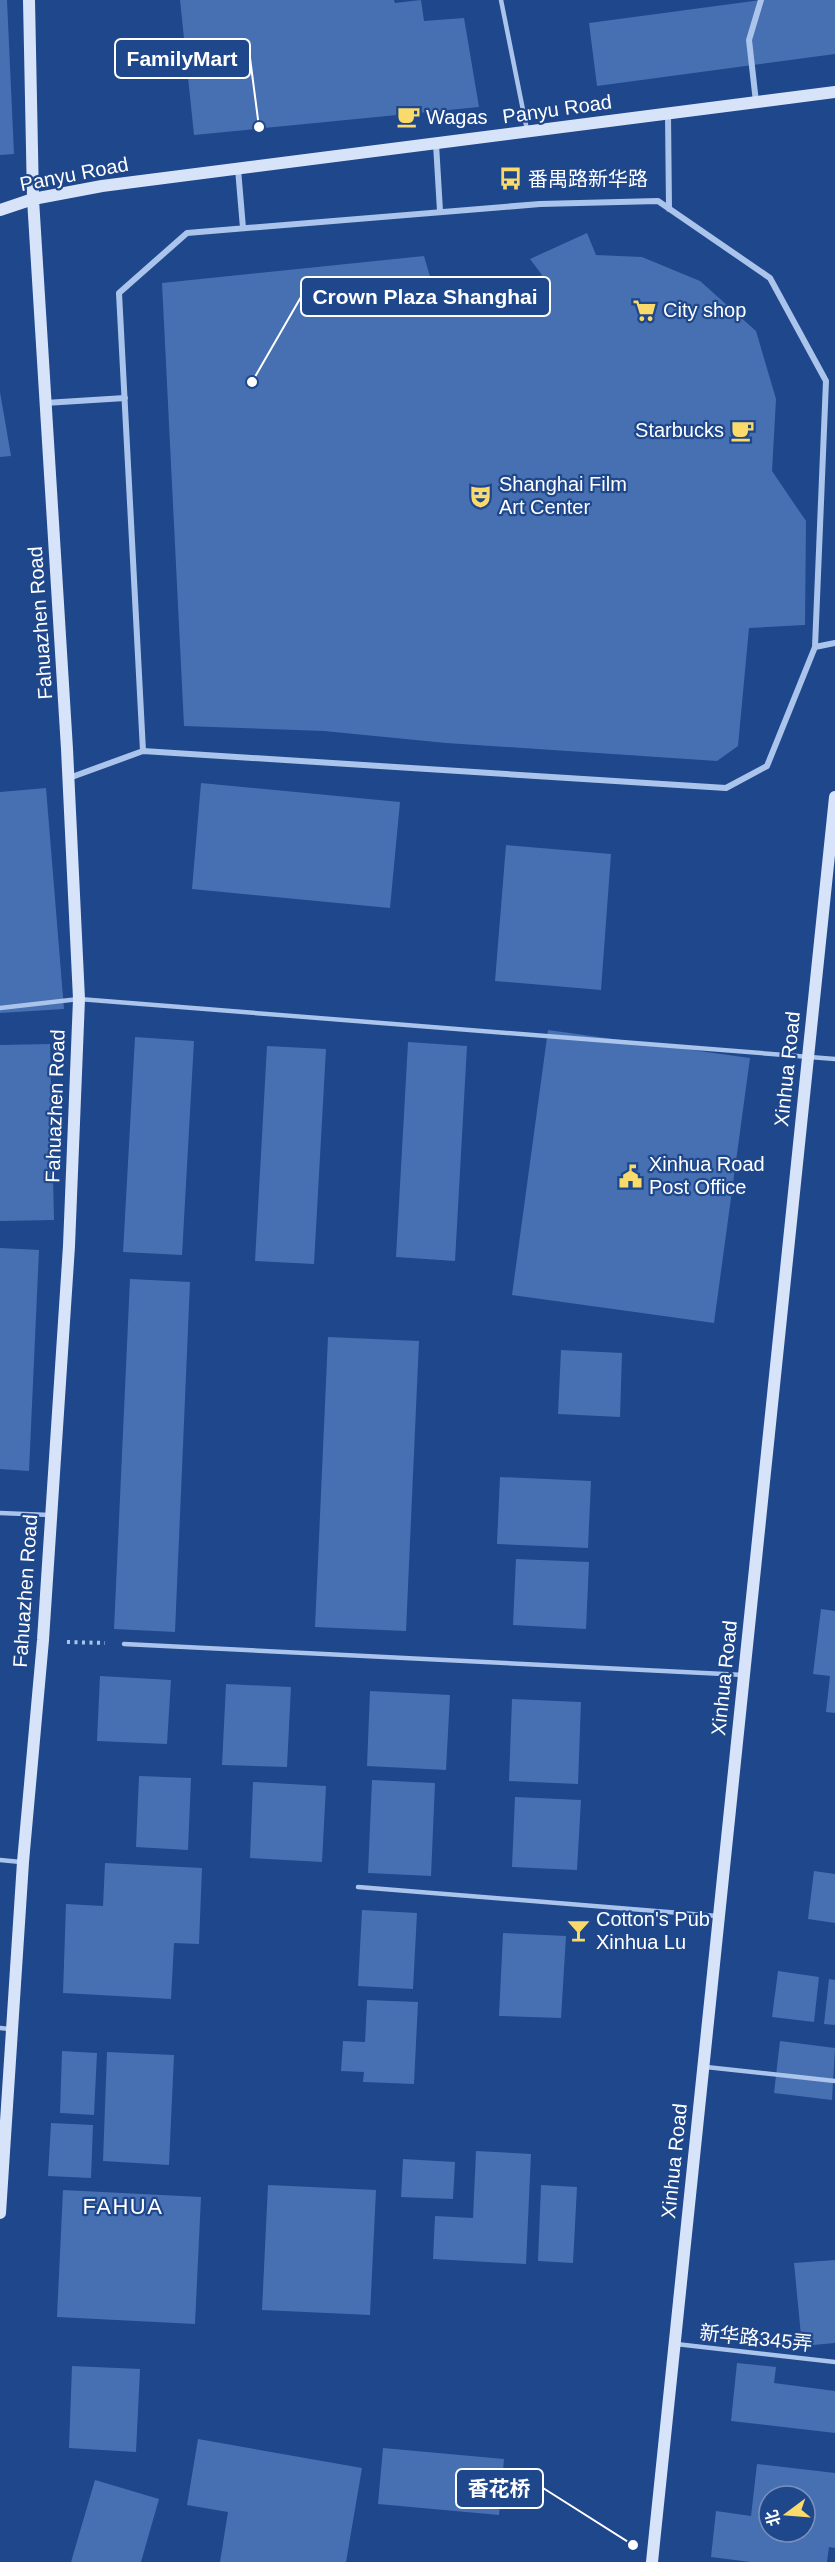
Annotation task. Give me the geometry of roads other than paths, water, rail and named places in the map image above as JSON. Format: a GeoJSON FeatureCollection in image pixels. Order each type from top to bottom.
{"type":"FeatureCollection","features":[{"type":"Feature","properties":{"kind":"street","name":"Fahuazhen Road"},"geometry":{"type":"LineString","coordinates":[[0,2213],[6,2029],[43,1640],[69,1246],[79,999],[69,778],[33,199],[29,0]]}},
{"type":"Feature","properties":{"kind":"street"},"geometry":{"type":"LineString","coordinates":[[756,102],[749,40],[761,0]]}},
{"type":"Feature","properties":{"kind":"street","name":"Panyu Road"},"geometry":{"type":"LineString","coordinates":[[0,210],[33,199],[102,186],[835,92]]}},
{"type":"Feature","properties":{"kind":"street"},"geometry":{"type":"LineString","coordinates":[[668,113],[669,209]]}},
{"type":"Feature","properties":{"kind":"street"},"geometry":{"type":"LineString","coordinates":[[436,144],[440,211]]}},
{"type":"Feature","properties":{"kind":"street"},"geometry":{"type":"LineString","coordinates":[[238,168],[243,228]]}},
{"type":"Feature","properties":{"kind":"street"},"geometry":{"type":"LineString","coordinates":[[69,778],[143,751],[726,788],[767,766],[815,647],[826,381],[770,278],[658,201],[540,204],[440,211],[187,234],[119,293],[143,751]]}},
{"type":"Feature","properties":{"kind":"street"},"geometry":{"type":"LineString","coordinates":[[45,403],[125,398]]}},
{"type":"Feature","properties":{"kind":"street"},"geometry":{"type":"LineString","coordinates":[[815,647],[835,643]]}},
{"type":"Feature","properties":{"kind":"street","name":"Xinhua Road"},"geometry":{"type":"LineString","coordinates":[[652,2562],[835,803]]}},
{"type":"Feature","properties":{"kind":"lane"},"geometry":{"type":"LineString","coordinates":[[501,0],[527,131]]}},
{"type":"Feature","properties":{"kind":"lane"},"geometry":{"type":"LineString","coordinates":[[0,1008],[79,999],[808,1055],[835,1059]]}},
{"type":"Feature","properties":{"kind":"lane"},"geometry":{"type":"LineString","coordinates":[[0,1513],[50,1515]]}},
{"type":"Feature","properties":{"kind":"lane"},"geometry":{"type":"LineString","coordinates":[[124,1644],[744,1675]]}},
{"type":"Feature","properties":{"kind":"lane"},"geometry":{"type":"LineString","coordinates":[[0,1860],[23,1862]]}},
{"type":"Feature","properties":{"kind":"lane"},"geometry":{"type":"LineString","coordinates":[[358,1887],[719,1916]]}},
{"type":"Feature","properties":{"kind":"lane"},"geometry":{"type":"LineString","coordinates":[[703,2067],[835,2081]]}},
{"type":"Feature","properties":{"kind":"lane","name":"新华路345弄"},"geometry":{"type":"LineString","coordinates":[[674,2343],[835,2362]]}},
{"type":"Feature","properties":{"kind":"place","name":"Wagas"},"geometry":{"type":"Point","coordinates":[408,117]}},
{"type":"Feature","properties":{"kind":"place","name":"FamilyMart"},"geometry":{"type":"Point","coordinates":[259,127]}},
{"type":"Feature","properties":{"kind":"place","name":"番禺路新华路"},"geometry":{"type":"Point","coordinates":[510,179]}},
{"type":"Feature","properties":{"kind":"place","name":"City shop"},"geometry":{"type":"Point","coordinates":[645,310]}},
{"type":"Feature","properties":{"kind":"place","name":"Crown Plaza Shanghai"},"geometry":{"type":"Point","coordinates":[252,382]}},
{"type":"Feature","properties":{"kind":"place","name":"Starbucks"},"geometry":{"type":"Point","coordinates":[742,430]}},
{"type":"Feature","properties":{"kind":"place","name":"Shanghai Film Art Center"},"geometry":{"type":"Point","coordinates":[481,496]}},
{"type":"Feature","properties":{"kind":"place","name":"Xinhua Road Post Office"},"geometry":{"type":"Point","coordinates":[631,1176]}},
{"type":"Feature","properties":{"kind":"place","name":"Cotton's Pub Xinhua Lu"},"geometry":{"type":"Point","coordinates":[578,1931]}},
{"type":"Feature","properties":{"kind":"place","name":"香花桥"},"geometry":{"type":"Point","coordinates":[633,2545]}},
{"type":"Feature","properties":{"kind":"district","name":"FAHUA"},"geometry":{"type":"Point","coordinates":[123,2206]}}]}
